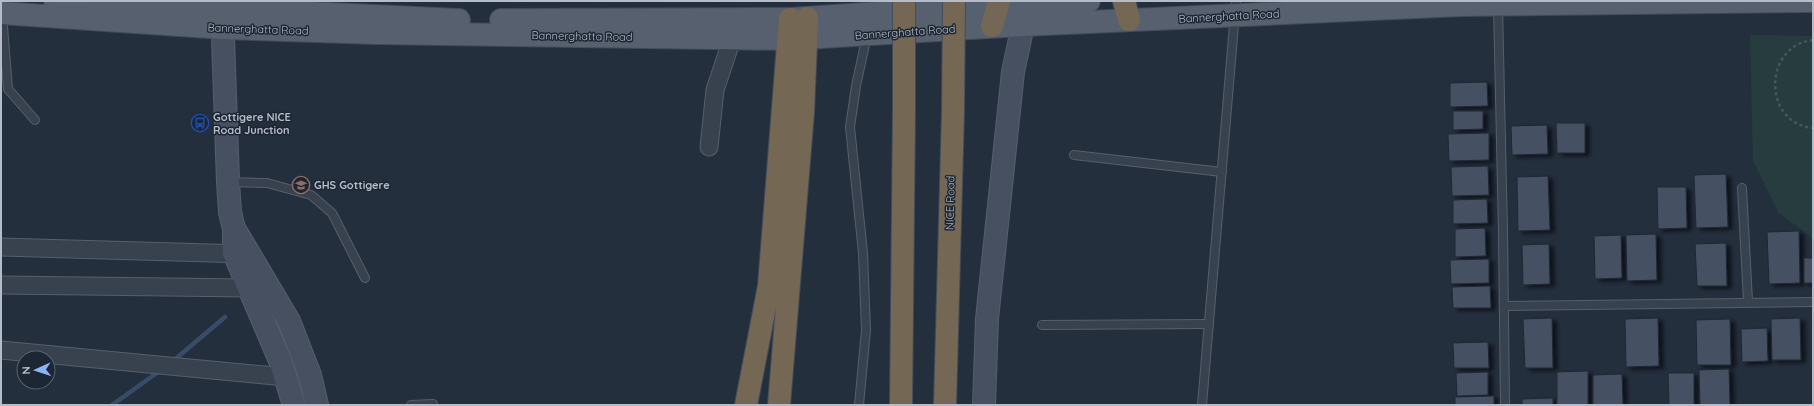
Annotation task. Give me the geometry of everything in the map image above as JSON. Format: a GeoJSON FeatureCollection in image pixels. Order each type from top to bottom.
{"type":"FeatureCollection","features":[{"type":"Feature","properties":{"kind":"highway"},"geometry":{"type":"LineString","coordinates":[[901,405],[904,1]]}},
{"type":"Feature","properties":{"kind":"highway","name":"NICE Road"},"geometry":{"type":"LineString","coordinates":[[945,405],[953,111],[954,1]]}},
{"type":"Feature","properties":{"kind":"highway"},"geometry":{"type":"LineString","coordinates":[[992,26],[998,3]]}},
{"type":"Feature","properties":{"kind":"highway"},"geometry":{"type":"LineString","coordinates":[[746,405],[769,286],[798,29]]}},
{"type":"Feature","properties":{"kind":"highway"},"geometry":{"type":"LineString","coordinates":[[779,405],[803,112],[798,29]]}},
{"type":"Feature","properties":{"kind":"main road","name":"Bannerghatta Road"},"geometry":{"type":"LineString","coordinates":[[54,1],[376,33],[732,39],[998,3],[1089,1]]}},
{"type":"Feature","properties":{"kind":"main road","name":"Bannerghatta Road"},"geometry":{"type":"LineString","coordinates":[[2,13],[223,19],[465,20],[798,29],[867,34],[1023,25],[1126,11],[1498,3],[1810,1]]}},
{"type":"Feature","properties":{"kind":"main road"},"geometry":{"type":"LineString","coordinates":[[223,19],[230,212],[242,254],[249,288],[285,376],[294,405]]}},
{"type":"Feature","properties":{"kind":"main road"},"geometry":{"type":"LineString","coordinates":[[984,405],[987,319],[1014,72],[1023,25]]}},
{"type":"Feature","properties":{"kind":"main road"},"geometry":{"type":"LineString","coordinates":[[242,254],[290,321],[310,375],[317,405]]}},
{"type":"Feature","properties":{"kind":"street"},"geometry":{"type":"LineString","coordinates":[[709,147],[715,90],[732,39]]}},
{"type":"Feature","properties":{"kind":"street"},"geometry":{"type":"LineString","coordinates":[[1,247],[83,251],[242,254]]}},
{"type":"Feature","properties":{"kind":"street"},"geometry":{"type":"LineString","coordinates":[[1,285],[249,288]]}},
{"type":"Feature","properties":{"kind":"street"},"geometry":{"type":"LineString","coordinates":[[1,350],[285,376]]}},
{"type":"Feature","properties":{"kind":"lane"},"geometry":{"type":"LineString","coordinates":[[1498,3],[1504,306],[1504,405]]}},
{"type":"Feature","properties":{"kind":"lane"},"geometry":{"type":"LineString","coordinates":[[1202,405],[1236,8]]}},
{"type":"Feature","properties":{"kind":"lane"},"geometry":{"type":"LineString","coordinates":[[2,13],[8,89],[35,120]]}},
{"type":"Feature","properties":{"kind":"lane"},"geometry":{"type":"LineString","coordinates":[[859,405],[866,330],[863,253],[850,127],[856,86],[867,34]]}},
{"type":"Feature","properties":{"kind":"lane"},"geometry":{"type":"LineString","coordinates":[[1074,155],[1222,172]]}},
{"type":"Feature","properties":{"kind":"lane"},"geometry":{"type":"LineString","coordinates":[[228,182],[267,183],[311,195],[332,213],[365,278]]}},
{"type":"Feature","properties":{"kind":"lane"},"geometry":{"type":"LineString","coordinates":[[1742,188],[1748,301]]}},
{"type":"Feature","properties":{"kind":"lane"},"geometry":{"type":"LineString","coordinates":[[1504,306],[1748,301],[1813,302]]}},
{"type":"Feature","properties":{"kind":"lane"},"geometry":{"type":"LineString","coordinates":[[1042,325],[1209,324]]}},
{"type":"Feature","properties":{"kind":"lane"},"geometry":{"type":"LineString","coordinates":[[411,405],[433,404]]}},
{"type":"Feature","properties":{"kind":"path"},"geometry":{"type":"LineString","coordinates":[[1813,40],[1801,44],[1786,54],[1777,69],[1774,86],[1779,105],[1785,113],[1800,124],[1813,128]]}},
{"type":"Feature","properties":{"kind":"green space"},"geometry":{"type":"Polygon","coordinates":[[[1750,35],[1813,36],[1813,239],[1778,212],[1753,161],[1750,35]]]}},
{"type":"Feature","properties":{"kind":"building"},"geometry":{"type":"Polygon","coordinates":[[[1487,82],[1488,106],[1450,107],[1450,83],[1487,82]]]}},
{"type":"Feature","properties":{"kind":"building"},"geometry":{"type":"Polygon","coordinates":[[[1453,111],[1483,111],[1483,129],[1453,130],[1453,111]]]}},
{"type":"Feature","properties":{"kind":"building"},"geometry":{"type":"Polygon","coordinates":[[[1556,123],[1585,123],[1585,153],[1557,153],[1556,123]]]}},
{"type":"Feature","properties":{"kind":"building"},"geometry":{"type":"Polygon","coordinates":[[[1547,125],[1548,154],[1512,155],[1511,126],[1547,125]]]}},
{"type":"Feature","properties":{"kind":"building"},"geometry":{"type":"Polygon","coordinates":[[[1489,133],[1489,160],[1449,161],[1448,134],[1489,133]]]}},
{"type":"Feature","properties":{"kind":"building"},"geometry":{"type":"Polygon","coordinates":[[[1488,166],[1489,195],[1452,196],[1451,167],[1488,166]]]}},
{"type":"Feature","properties":{"kind":"building"},"geometry":{"type":"Polygon","coordinates":[[[1726,174],[1728,227],[1696,228],[1694,175],[1726,174]]]}},
{"type":"Feature","properties":{"kind":"building"},"geometry":{"type":"Polygon","coordinates":[[[1548,176],[1550,230],[1518,231],[1517,177],[1548,176]]]}},
{"type":"Feature","properties":{"kind":"building"},"geometry":{"type":"Polygon","coordinates":[[[1657,187],[1686,187],[1687,228],[1658,229],[1657,187]]]}},
{"type":"Feature","properties":{"kind":"building"},"geometry":{"type":"Polygon","coordinates":[[[1487,199],[1488,223],[1453,224],[1453,200],[1487,199]]]}},
{"type":"Feature","properties":{"kind":"building"},"geometry":{"type":"Polygon","coordinates":[[[1485,228],[1486,256],[1455,257],[1455,229],[1485,228]]]}},
{"type":"Feature","properties":{"kind":"building"},"geometry":{"type":"Polygon","coordinates":[[[1799,231],[1800,283],[1769,284],[1767,232],[1799,231]]]}},
{"type":"Feature","properties":{"kind":"building"},"geometry":{"type":"Polygon","coordinates":[[[1656,234],[1657,280],[1627,281],[1626,235],[1656,234]]]}},
{"type":"Feature","properties":{"kind":"building"},"geometry":{"type":"Polygon","coordinates":[[[1621,235],[1622,278],[1595,279],[1594,236],[1621,235]]]}},
{"type":"Feature","properties":{"kind":"building"},"geometry":{"type":"Polygon","coordinates":[[[1726,243],[1727,286],[1697,286],[1695,244],[1726,243]]]}},
{"type":"Feature","properties":{"kind":"building"},"geometry":{"type":"Polygon","coordinates":[[[1549,244],[1550,284],[1523,285],[1522,245],[1549,244]]]}},
{"type":"Feature","properties":{"kind":"building"},"geometry":{"type":"Polygon","coordinates":[[[1804,258],[1813,258],[1813,283],[1804,283],[1804,258]]]}},
{"type":"Feature","properties":{"kind":"building"},"geometry":{"type":"Polygon","coordinates":[[[1489,259],[1489,283],[1451,284],[1450,260],[1489,259]]]}},
{"type":"Feature","properties":{"kind":"building"},"geometry":{"type":"Polygon","coordinates":[[[1490,286],[1491,308],[1453,308],[1452,287],[1490,286]]]}},
{"type":"Feature","properties":{"kind":"building"},"geometry":{"type":"Polygon","coordinates":[[[1552,318],[1553,368],[1525,368],[1523,319],[1552,318]]]}},
{"type":"Feature","properties":{"kind":"building"},"geometry":{"type":"Polygon","coordinates":[[[1658,318],[1659,366],[1626,367],[1625,319],[1658,318]]]}},
{"type":"Feature","properties":{"kind":"building"},"geometry":{"type":"Polygon","coordinates":[[[1800,318],[1801,360],[1772,360],[1771,319],[1800,318]]]}},
{"type":"Feature","properties":{"kind":"building"},"geometry":{"type":"Polygon","coordinates":[[[1730,319],[1731,365],[1697,365],[1696,320],[1730,319]]]}},
{"type":"Feature","properties":{"kind":"building"},"geometry":{"type":"Polygon","coordinates":[[[1767,328],[1768,361],[1742,362],[1741,329],[1767,328]]]}},
{"type":"Feature","properties":{"kind":"building"},"geometry":{"type":"Polygon","coordinates":[[[1488,342],[1489,368],[1454,368],[1453,343],[1488,342]]]}},
{"type":"Feature","properties":{"kind":"building"},"geometry":{"type":"Polygon","coordinates":[[[1729,369],[1730,405],[1700,405],[1699,370],[1729,369]]]}},
{"type":"Feature","properties":{"kind":"building"},"geometry":{"type":"Polygon","coordinates":[[[1588,371],[1588,405],[1557,405],[1557,372],[1588,371]]]}},
{"type":"Feature","properties":{"kind":"building"},"geometry":{"type":"Polygon","coordinates":[[[1488,372],[1488,395],[1457,396],[1456,373],[1488,372]]]}},
{"type":"Feature","properties":{"kind":"building"},"geometry":{"type":"Polygon","coordinates":[[[1668,373],[1694,373],[1694,405],[1669,405],[1668,373]]]}},
{"type":"Feature","properties":{"kind":"building"},"geometry":{"type":"Polygon","coordinates":[[[1622,374],[1623,405],[1593,405],[1593,375],[1622,374]]]}},
{"type":"Feature","properties":{"kind":"building"},"geometry":{"type":"Polygon","coordinates":[[[1494,396],[1494,405],[1455,405],[1455,397],[1494,396]]]}},
{"type":"Feature","properties":{"kind":"building"},"geometry":{"type":"Polygon","coordinates":[[[1553,398],[1553,405],[1522,405],[1522,399],[1553,398]]]}},
{"type":"Feature","properties":{"kind":"waterway"},"geometry":{"type":"LineString","coordinates":[[173,361],[225,317]]}},
{"type":"Feature","properties":{"kind":"waterway"},"geometry":{"type":"LineString","coordinates":[[112,405],[161,370]]}},
{"type":"Feature","properties":{"kind":"place","name":"Gottigere NICE Road Junction"},"geometry":{"type":"Point","coordinates":[200,123]}},
{"type":"Feature","properties":{"kind":"place","name":"GHS Gottigere"},"geometry":{"type":"Point","coordinates":[301,185]}}]}
